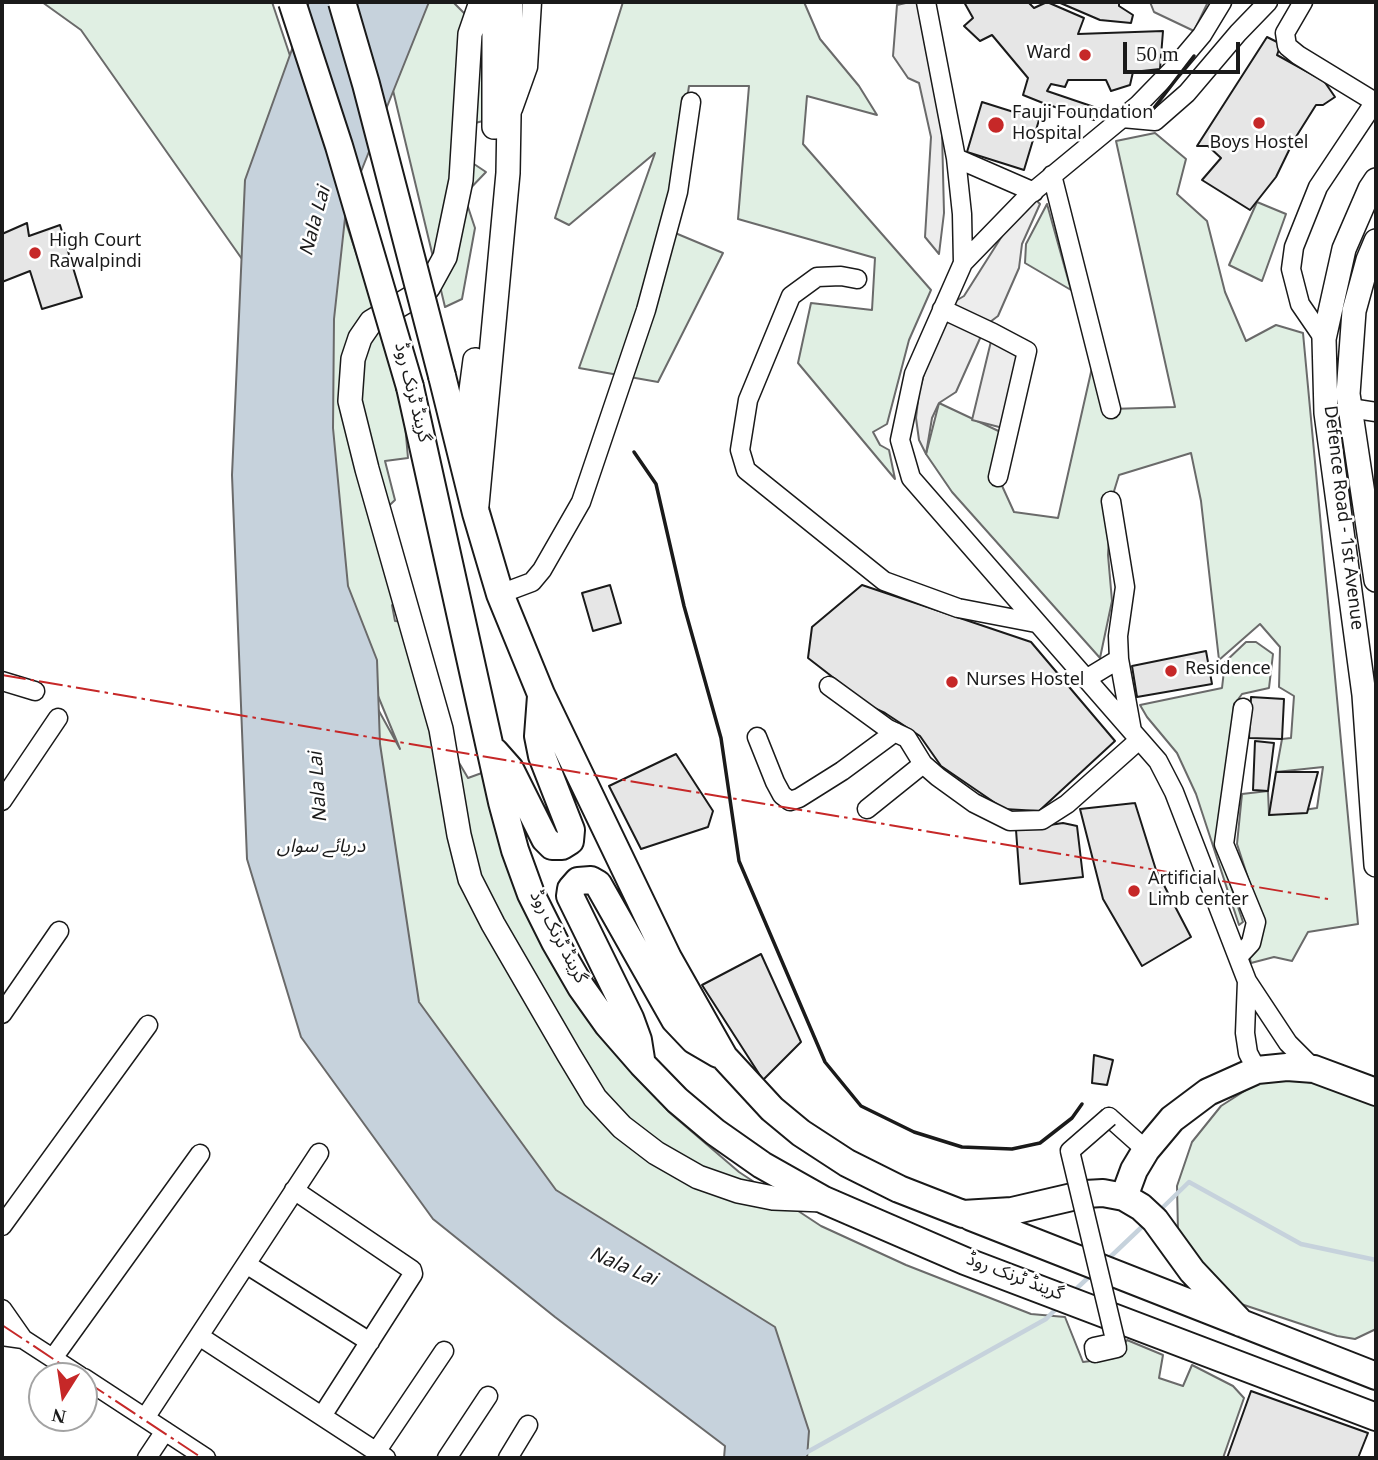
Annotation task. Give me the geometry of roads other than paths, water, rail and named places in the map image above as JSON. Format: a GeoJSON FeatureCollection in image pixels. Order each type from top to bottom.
{"type":"FeatureCollection","features":[{"type":"Feature","properties":{"kind":"highway","name":"گرینڈ ٹرنک روڈ"},"geometry":{"type":"LineString","coordinates":[[292,2],[339,146],[410,387],[512,838],[531,894],[555,942],[581,987],[608,1025],[677,1100],[715,1132],[762,1165],[824,1200],[941,1251],[1376,1417]]}},
{"type":"Feature","properties":{"kind":"highway","name":"گرینڈ ٹرنک روڈ"},"geometry":{"type":"LineString","coordinates":[[342,2],[366,84],[476,513],[500,594],[541,694],[668,958],[724,1057],[772,1109],[801,1133],[847,1163],[899,1189],[1375,1375]]}},
{"type":"Feature","properties":{"kind":"highway"},"geometry":{"type":"LineString","coordinates":[[491,747],[510,769],[545,839],[552,846],[562,846],[570,841],[571,830],[542,756],[538,736],[541,694]]}},
{"type":"Feature","properties":{"kind":"highway"},"geometry":{"type":"LineString","coordinates":[[642,1064],[638,1040],[630,1018],[570,896],[571,889],[579,881],[591,880],[598,884],[675,1020],[694,1040],[724,1057]]}},
{"type":"Feature","properties":{"kind":"highway"},"geometry":{"type":"LineString","coordinates":[[1124,1197],[1146,1150],[1172,1119],[1208,1092],[1257,1070],[1287,1067],[1314,1069],[1376,1092]]}},
{"type":"Feature","properties":{"kind":"highway","name":"گرینڈ ٹرنک روڈ"},"geometry":{"type":"LineString","coordinates":[[963,1214],[1012,1211],[1085,1194],[1103,1193],[1124,1197],[1155,1220],[1211,1293],[1241,1323]]}},
{"type":"Feature","properties":{"kind":"main road"},"geometry":{"type":"LineString","coordinates":[[481,2],[470,34],[460,180],[445,257],[432,285],[371,322],[360,338],[353,359],[350,401],[442,729],[459,835],[470,879],[493,924],[595,1098],[622,1127],[656,1153],[698,1177],[738,1191],[773,1198],[824,1200]]}},
{"type":"Feature","properties":{"kind":"main road"},"geometry":{"type":"LineString","coordinates":[[462,458],[488,261],[494,153],[494,2]]}},
{"type":"Feature","properties":{"kind":"main road"},"geometry":{"type":"LineString","coordinates":[[476,513],[508,173],[511,2]]}},
{"type":"Feature","properties":{"kind":"main road","name":"Defence Road - 1st Avenue"},"geometry":{"type":"LineString","coordinates":[[1376,180],[1344,249],[1324,339],[1326,413],[1364,695],[1376,864]]}},
{"type":"Feature","properties":{"kind":"main road"},"geometry":{"type":"LineString","coordinates":[[1376,241],[1354,311],[1348,394],[1376,582]]}},
{"type":"Feature","properties":{"kind":"street"},"geometry":{"type":"LineString","coordinates":[[509,119],[528,67],[532,2]]}},
{"type":"Feature","properties":{"kind":"street"},"geometry":{"type":"LineString","coordinates":[[926,2],[956,158],[962,214],[963,263]]}},
{"type":"Feature","properties":{"kind":"street"},"geometry":{"type":"LineString","coordinates":[[1222,2],[1202,34],[1138,105],[1052,175],[963,263],[914,374],[900,440],[911,478],[1158,761],[1174,792],[1247,981],[1288,1043],[1314,1069]]}},
{"type":"Feature","properties":{"kind":"street"},"geometry":{"type":"LineString","coordinates":[[1122,118],[1155,121],[1187,93],[1268,2]]}},
{"type":"Feature","properties":{"kind":"street"},"geometry":{"type":"LineString","coordinates":[[1303,2],[1285,33],[1287,46],[1376,101],[1318,187],[1294,247],[1291,269],[1300,304],[1324,339]]}},
{"type":"Feature","properties":{"kind":"street"},"geometry":{"type":"LineString","coordinates":[[500,594],[532,582],[542,570],[581,502],[646,310],[678,192],[691,102]]}},
{"type":"Feature","properties":{"kind":"street"},"geometry":{"type":"LineString","coordinates":[[956,158],[1034,192]]}},
{"type":"Feature","properties":{"kind":"street"},"geometry":{"type":"LineString","coordinates":[[1052,175],[1111,409]]}},
{"type":"Feature","properties":{"kind":"street"},"geometry":{"type":"LineString","coordinates":[[858,279],[841,276],[817,277],[791,296],[748,400],[740,450],[746,470],[884,581],[958,608],[1037,623]]}},
{"type":"Feature","properties":{"kind":"street"},"geometry":{"type":"LineString","coordinates":[[942,309],[1027,351],[998,477]]}},
{"type":"Feature","properties":{"kind":"street"},"geometry":{"type":"LineString","coordinates":[[1350,408],[1376,412]]}},
{"type":"Feature","properties":{"kind":"street"},"geometry":{"type":"LineString","coordinates":[[1111,501],[1125,587],[1118,636],[1119,659],[1135,735]]}},
{"type":"Feature","properties":{"kind":"street"},"geometry":{"type":"LineString","coordinates":[[1350,588],[1376,582]]}},
{"type":"Feature","properties":{"kind":"street"},"geometry":{"type":"LineString","coordinates":[[1086,679],[1119,659]]}},
{"type":"Feature","properties":{"kind":"street"},"geometry":{"type":"LineString","coordinates":[[2,681],[35,691]]}},
{"type":"Feature","properties":{"kind":"street"},"geometry":{"type":"LineString","coordinates":[[829,686],[907,738],[923,764],[974,803],[1010,821],[1042,820],[1067,804],[1135,735]]}},
{"type":"Feature","properties":{"kind":"street"},"geometry":{"type":"LineString","coordinates":[[1238,957],[1251,943],[1256,922],[1224,844],[1243,708]]}},
{"type":"Feature","properties":{"kind":"street"},"geometry":{"type":"LineString","coordinates":[[2,802],[58,718]]}},
{"type":"Feature","properties":{"kind":"street"},"geometry":{"type":"LineString","coordinates":[[757,737],[775,782],[790,801],[842,771],[895,732]]}},
{"type":"Feature","properties":{"kind":"street"},"geometry":{"type":"LineString","coordinates":[[867,809],[923,764]]}},
{"type":"Feature","properties":{"kind":"street"},"geometry":{"type":"LineString","coordinates":[[2,1014],[59,931]]}},
{"type":"Feature","properties":{"kind":"street"},"geometry":{"type":"LineString","coordinates":[[1247,981],[1245,1033],[1248,1053],[1257,1070]]}},
{"type":"Feature","properties":{"kind":"street"},"geometry":{"type":"LineString","coordinates":[[2,1226],[148,1025]]}},
{"type":"Feature","properties":{"kind":"street"},"geometry":{"type":"LineString","coordinates":[[1090,1308],[1108,1344],[1094,1347],[1096,1353],[1116,1348],[1070,1151],[1109,1117],[1146,1150]]}},
{"type":"Feature","properties":{"kind":"street"},"geometry":{"type":"LineString","coordinates":[[145,1418],[318,1153]]}},
{"type":"Feature","properties":{"kind":"street"},"geometry":{"type":"LineString","coordinates":[[53,1358],[200,1154]]}},
{"type":"Feature","properties":{"kind":"street"},"geometry":{"type":"LineString","coordinates":[[294,1191],[412,1270],[411,1278],[322,1416]]}},
{"type":"Feature","properties":{"kind":"street"},"geometry":{"type":"LineString","coordinates":[[246,1264],[370,1342]]}},
{"type":"Feature","properties":{"kind":"street"},"geometry":{"type":"LineString","coordinates":[[2,1309],[23,1339],[59,1362]]}},
{"type":"Feature","properties":{"kind":"street"},"geometry":{"type":"LineString","coordinates":[[2,1336],[23,1339]]}},
{"type":"Feature","properties":{"kind":"street"},"geometry":{"type":"LineString","coordinates":[[199,1336],[381,1455],[444,1351]]}},
{"type":"Feature","properties":{"kind":"street"},"geometry":{"type":"LineString","coordinates":[[98,1387],[206,1458]]}},
{"type":"Feature","properties":{"kind":"street"},"geometry":{"type":"LineString","coordinates":[[447,1458],[488,1396]]}},
{"type":"Feature","properties":{"kind":"street"},"geometry":{"type":"LineString","coordinates":[[508,1458],[528,1425]]}},
{"type":"Feature","properties":{"kind":"street"},"geometry":{"type":"LineString","coordinates":[[147,1458],[165,1431]]}},
{"type":"Feature","properties":{"kind":"water","name":"دریائے سواں"},"geometry":{"type":"Polygon","coordinates":[[[309,2],[429,2],[346,209],[334,319],[333,428],[348,586],[377,660],[380,744],[419,1002],[556,1190],[775,1327],[809,1431],[807,1458],[724,1458],[725,1446],[555,1317],[433,1219],[301,1037],[247,859],[232,475],[245,180],[309,2]]]}},
{"type":"Feature","properties":{"kind":"waterway"},"geometry":{"type":"LineString","coordinates":[[1158,1212],[1189,1182],[1301,1244],[1376,1260]]}},
{"type":"Feature","properties":{"kind":"waterway"},"geometry":{"type":"LineString","coordinates":[[1107,1260],[1147,1222]]}},
{"type":"Feature","properties":{"kind":"waterway"},"geometry":{"type":"LineString","coordinates":[[1074,1291],[1093,1273]]}},
{"type":"Feature","properties":{"kind":"waterway"},"geometry":{"type":"LineString","coordinates":[[802,1455],[1046,1319],[1058,1307]]}},
{"type":"Feature","properties":{"kind":"place","name":"Ward"},"geometry":{"type":"Point","coordinates":[1085,55]}},
{"type":"Feature","properties":{"kind":"place","name":"Boys Hostel"},"geometry":{"type":"Point","coordinates":[1259,123]}},
{"type":"Feature","properties":{"kind":"place","name":"Fauji Foundation Hospital"},"geometry":{"type":"Point","coordinates":[996,125]}},
{"type":"Feature","properties":{"kind":"place","name":"High Court Rawalpindi"},"geometry":{"type":"Point","coordinates":[35,253]}},
{"type":"Feature","properties":{"kind":"place","name":"Residence"},"geometry":{"type":"Point","coordinates":[1171,671]}},
{"type":"Feature","properties":{"kind":"place","name":"Nurses Hostel"},"geometry":{"type":"Point","coordinates":[952,682]}},
{"type":"Feature","properties":{"kind":"place","name":"Artificial Limb center"},"geometry":{"type":"Point","coordinates":[1134,891]}},
{"type":"Feature","properties":{"kind":"water label","name":"Nala Lai"},"geometry":{"type":"Point","coordinates":[318,222]}},
{"type":"Feature","properties":{"kind":"water label","name":"Nala Lai"},"geometry":{"type":"Point","coordinates":[321,787]}},
{"type":"Feature","properties":{"kind":"water label","name":"Nala Lai"},"geometry":{"type":"Point","coordinates":[622,1269]}}]}
